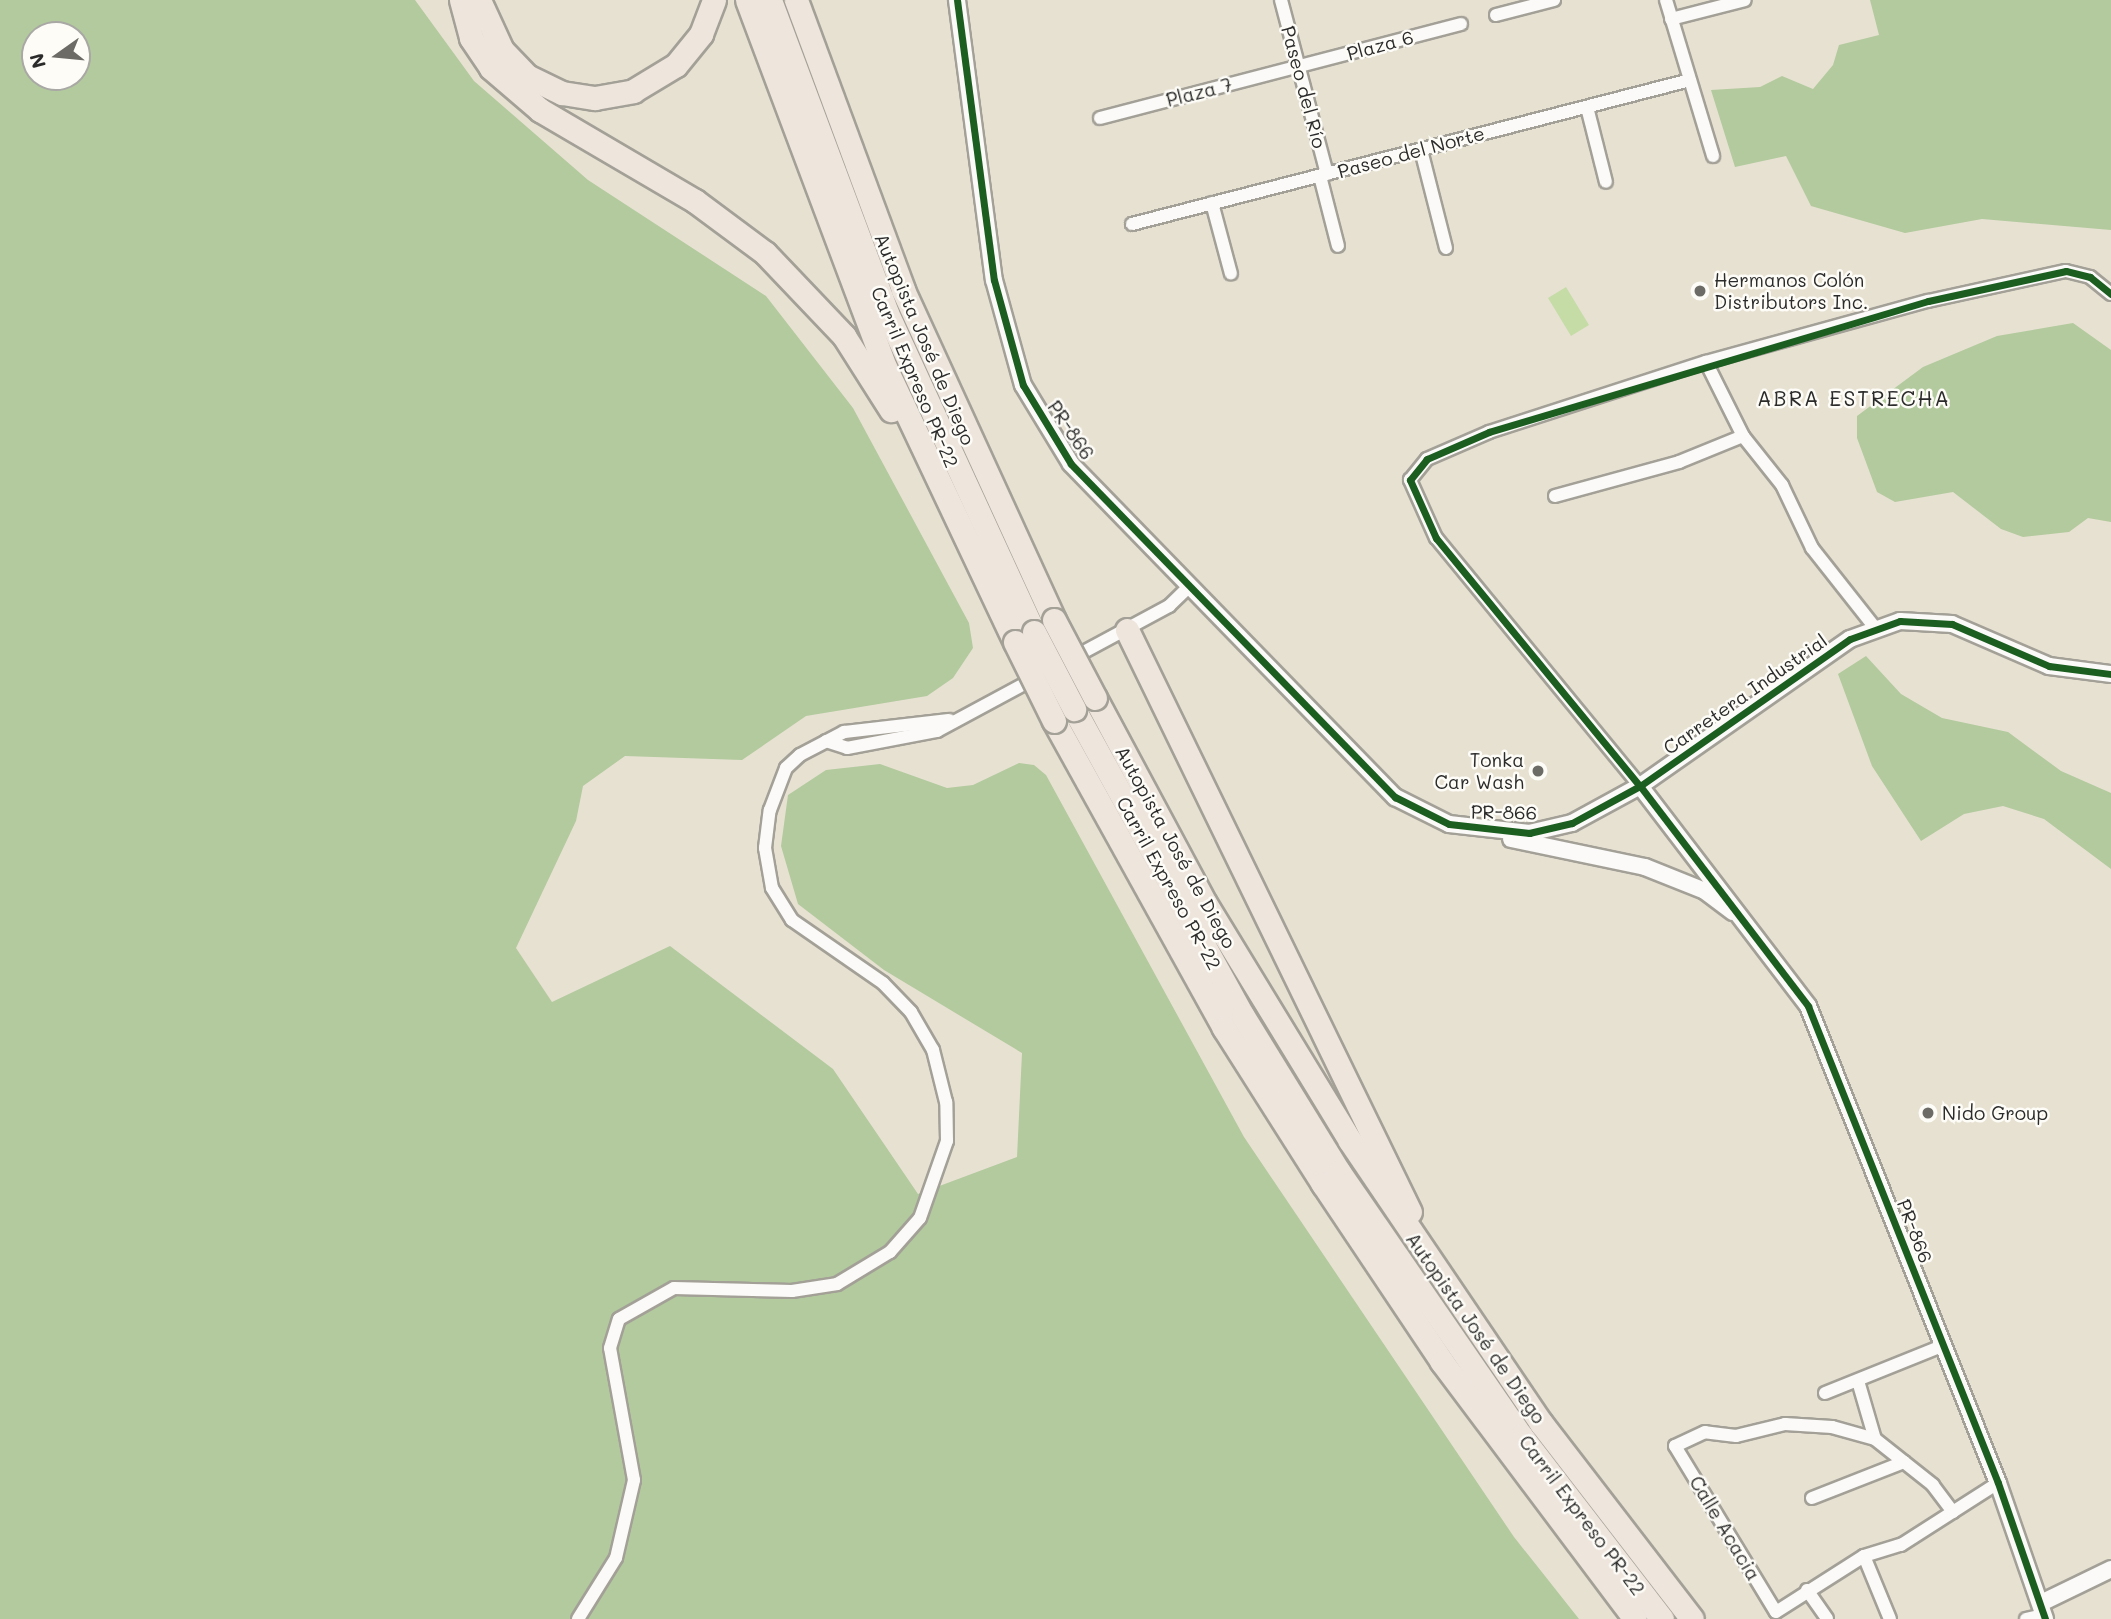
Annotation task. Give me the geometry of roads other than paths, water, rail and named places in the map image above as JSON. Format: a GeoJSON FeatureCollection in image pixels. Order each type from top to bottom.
{"type":"FeatureCollection","features":[{"type":"Feature","properties":{"kind":"highway"},"geometry":{"type":"LineString","coordinates":[[461,0],[478,50],[514,90],[730,225],[805,292],[844,337],[925,456]]}},
{"type":"Feature","properties":{"kind":"highway"},"geometry":{"type":"LineString","coordinates":[[479,0],[493,37],[527,76],[562,93],[595,98],[633,91],[677,65],[701,34],[715,0]]}},
{"type":"Feature","properties":{"kind":"highway","name":"Autopista José de Diego"},"geometry":{"type":"LineString","coordinates":[[747,0],[837,248],[925,456],[1034,631],[1095,698],[1236,956],[1424,1255],[1541,1423],[1692,1619]]}},
{"type":"Feature","properties":{"kind":"highway","name":"Carril Expreso PR-22"},"geometry":{"type":"LineString","coordinates":[[770,0],[892,325],[1034,631]]}},
{"type":"Feature","properties":{"kind":"highway","name":"Autopista José de Diego"},"geometry":{"type":"LineString","coordinates":[[796,0],[1064,715],[1224,1028],[1323,1185],[1442,1362],[1635,1619]]}},
{"type":"Feature","properties":{"kind":"highway"},"geometry":{"type":"LineString","coordinates":[[1127,630],[1406,1200],[1424,1255]]}},
{"type":"Feature","properties":{"kind":"highway","name":"Carril Expreso PR-22"},"geometry":{"type":"LineString","coordinates":[[1064,715],[1339,1172],[1521,1436],[1662,1619]]}},
{"type":"Feature","properties":{"kind":"street","name":"PR-866"},"geometry":{"type":"LineString","coordinates":[[957,0],[995,280],[1023,385],[1071,464],[1395,797],[1478,831],[1529,832],[1572,823],[1640,786],[1758,933],[1808,1006],[1998,1483],[2043,1612]]}},
{"type":"Feature","properties":{"kind":"street","name":"Paseo del Río"},"geometry":{"type":"LineString","coordinates":[[1281,0],[1299,67],[1338,246]]}},
{"type":"Feature","properties":{"kind":"street"},"geometry":{"type":"LineString","coordinates":[[1496,15],[1554,0]]}},
{"type":"Feature","properties":{"kind":"street"},"geometry":{"type":"LineString","coordinates":[[1666,0],[1713,156]]}},
{"type":"Feature","properties":{"kind":"street"},"geometry":{"type":"LineString","coordinates":[[1671,19],[1745,0]]}},
{"type":"Feature","properties":{"kind":"street","name":"Plaza 6"},"geometry":{"type":"LineString","coordinates":[[1299,67],[1461,24]]}},
{"type":"Feature","properties":{"kind":"street","name":"Plaza 7"},"geometry":{"type":"LineString","coordinates":[[1100,118],[1299,67]]}},
{"type":"Feature","properties":{"kind":"street","name":"Paseo del Norte"},"geometry":{"type":"LineString","coordinates":[[1132,224],[1690,80]]}},
{"type":"Feature","properties":{"kind":"street"},"geometry":{"type":"LineString","coordinates":[[1587,107],[1606,182]]}},
{"type":"Feature","properties":{"kind":"street"},"geometry":{"type":"LineString","coordinates":[[1421,150],[1446,248]]}},
{"type":"Feature","properties":{"kind":"street"},"geometry":{"type":"LineString","coordinates":[[1212,203],[1231,274]]}},
{"type":"Feature","properties":{"kind":"street"},"geometry":{"type":"LineString","coordinates":[[1640,786],[1436,538],[1410,480],[1427,459],[1489,432],[1706,362],[1928,301],[2066,271],[2090,277],[2111,294]]}},
{"type":"Feature","properties":{"kind":"street"},"geometry":{"type":"LineString","coordinates":[[1706,362],[1743,436],[1782,485],[1812,548],[1876,629]]}},
{"type":"Feature","properties":{"kind":"street"},"geometry":{"type":"LineString","coordinates":[[1555,496],[1679,462],[1743,436]]}},
{"type":"Feature","properties":{"kind":"street"},"geometry":{"type":"LineString","coordinates":[[578,1619],[616,1558],[634,1480],[610,1348],[618,1319],[674,1287],[792,1292],[838,1284],[890,1252],[920,1218],[947,1140],[941,1074],[911,1012],[883,983],[792,920],[772,888],[765,848],[769,810],[786,768],[844,732],[949,720],[1008,697],[1127,630],[1191,585]]}},
{"type":"Feature","properties":{"kind":"street","name":"Carretera Industrial"},"geometry":{"type":"LineString","coordinates":[[1640,786],[1850,639],[1876,629],[1929,620],[2049,666],[2111,674]]}},
{"type":"Feature","properties":{"kind":"street"},"geometry":{"type":"LineString","coordinates":[[1478,831],[1645,867],[1705,891],[1758,933]]}},
{"type":"Feature","properties":{"kind":"street"},"geometry":{"type":"LineString","coordinates":[[1825,1393],[1942,1346]]}},
{"type":"Feature","properties":{"kind":"street"},"geometry":{"type":"LineString","coordinates":[[1858,1381],[1875,1439]]}},
{"type":"Feature","properties":{"kind":"street","name":"Calle Acacia"},"geometry":{"type":"LineString","coordinates":[[1953,1512],[1904,1462],[1875,1439],[1785,1424],[1736,1436],[1705,1432],[1675,1446],[1776,1612],[1864,1556],[1901,1545],[1953,1512],[1998,1483]]}},
{"type":"Feature","properties":{"kind":"street"},"geometry":{"type":"LineString","coordinates":[[1812,1498],[1904,1462]]}},
{"type":"Feature","properties":{"kind":"street"},"geometry":{"type":"LineString","coordinates":[[1864,1556],[1891,1619]]}},
{"type":"Feature","properties":{"kind":"street"},"geometry":{"type":"LineString","coordinates":[[2026,1619],[2043,1612],[2111,1569]]}},
{"type":"Feature","properties":{"kind":"street"},"geometry":{"type":"LineString","coordinates":[[1807,1590],[1827,1619]]}},
{"type":"Feature","properties":{"kind":"place","name":"Hermanos Colón Distributors Inc."},"geometry":{"type":"Point","coordinates":[1700,291]}},
{"type":"Feature","properties":{"kind":"place","name":"Tonka Car Wash"},"geometry":{"type":"Point","coordinates":[1538,771]}},
{"type":"Feature","properties":{"kind":"place","name":"Nido Group"},"geometry":{"type":"Point","coordinates":[1928,1113]}},
{"type":"Feature","properties":{"kind":"district","name":"ABRA ESTRECHA"},"geometry":{"type":"Point","coordinates":[1854,398]}}]}
